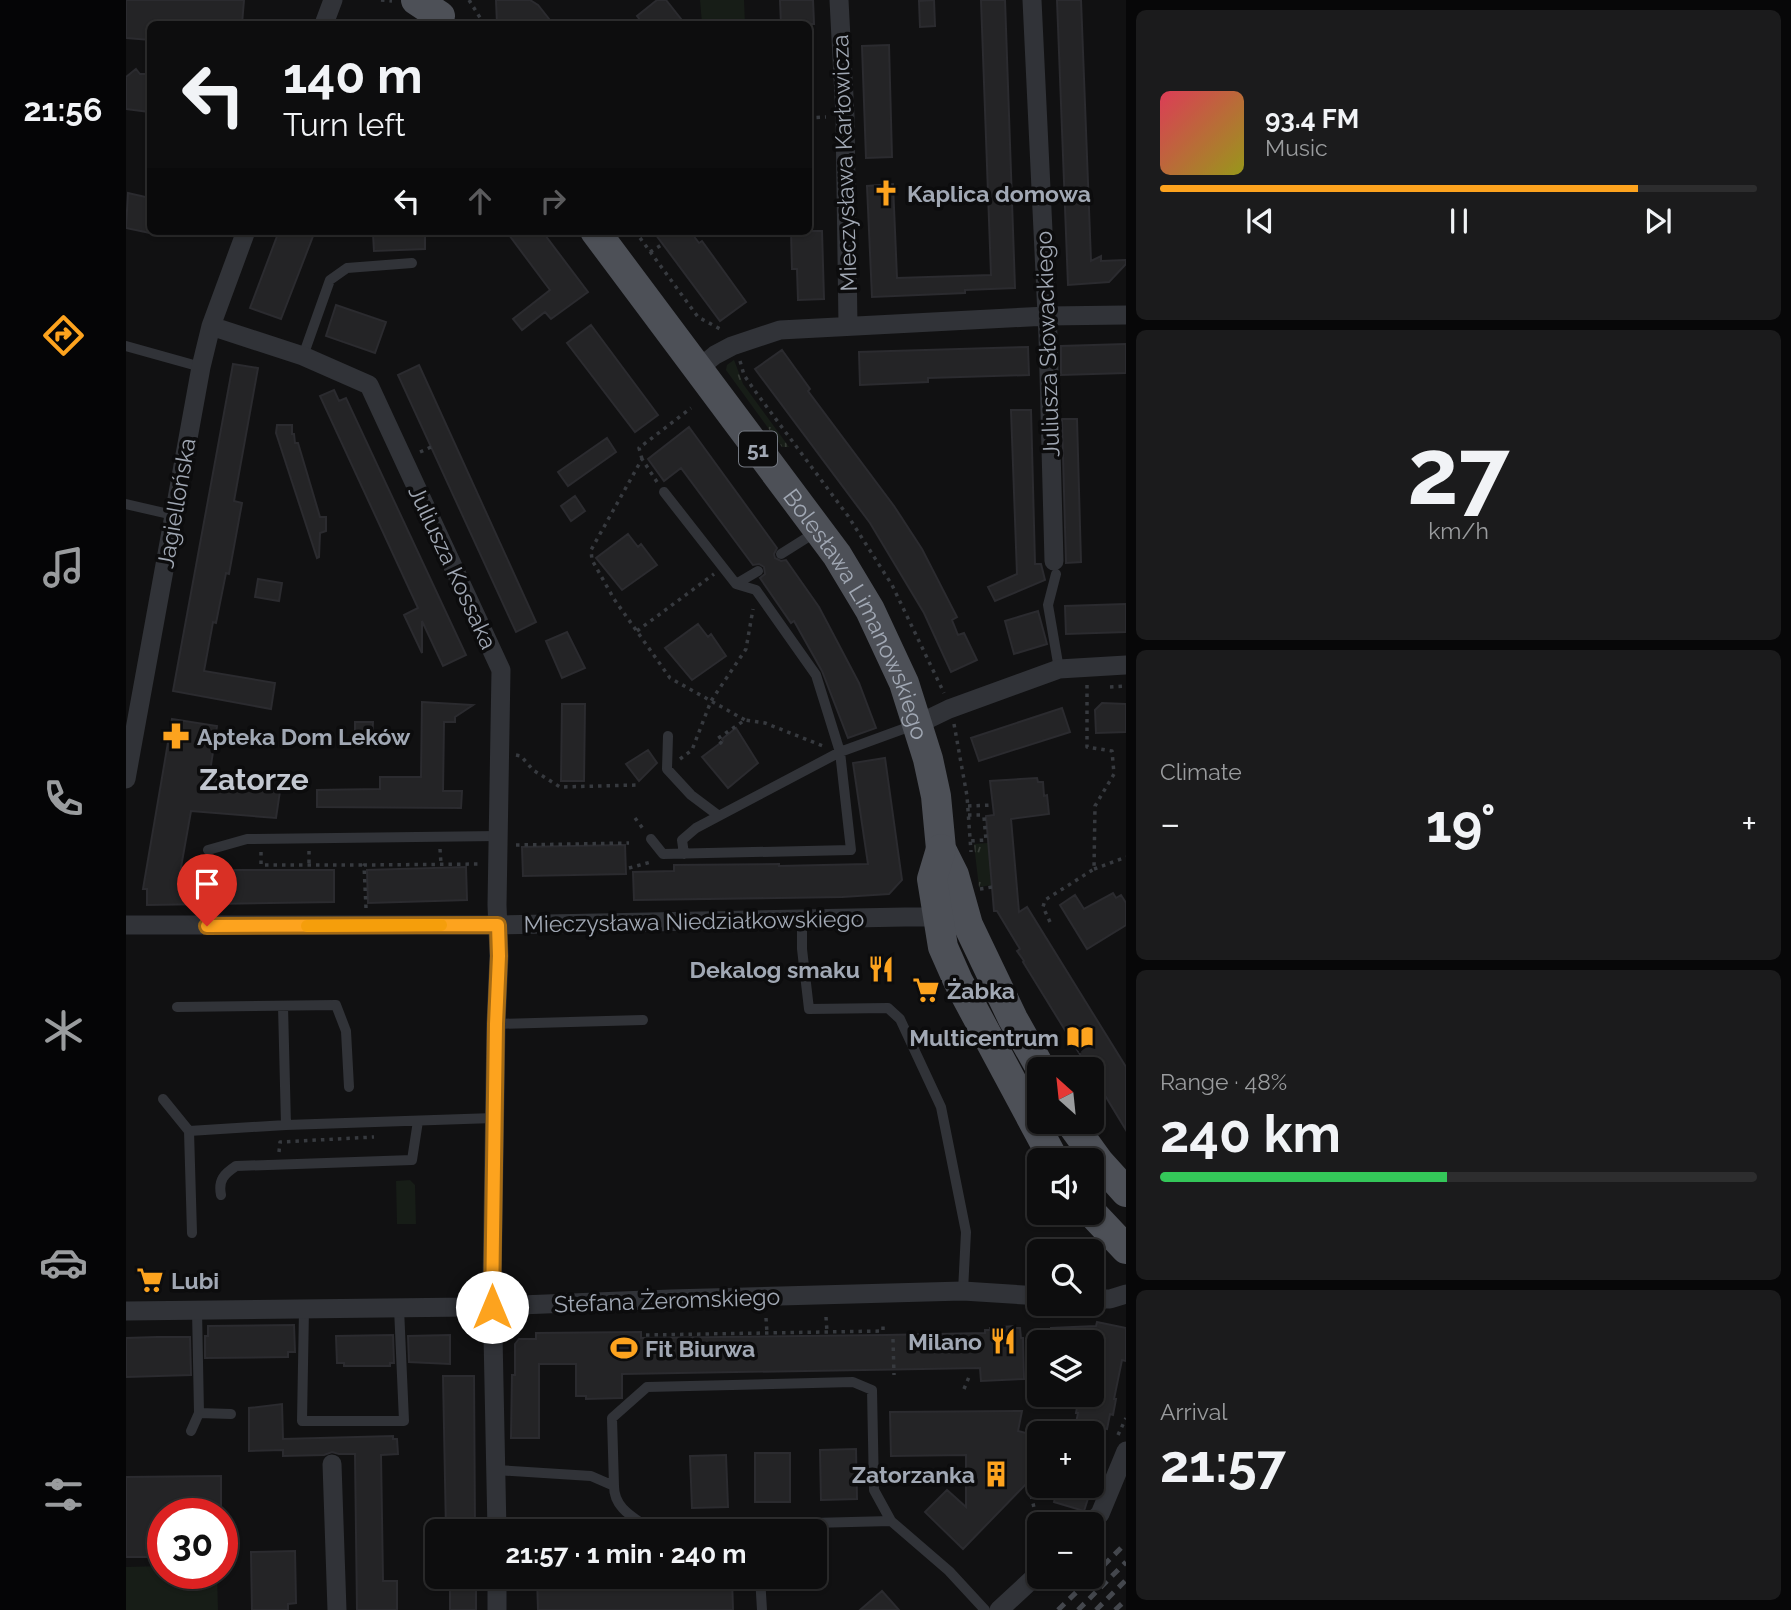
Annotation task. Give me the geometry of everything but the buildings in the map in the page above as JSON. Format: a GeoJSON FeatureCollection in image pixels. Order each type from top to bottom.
{"type":"FeatureCollection","features":[{"type":"Feature","properties":{"kind":"main road","name":"Bolesława Limanowskiego"},"geometry":{"type":"LineString","coordinates":[[598,235],[819,530],[870,610],[891,652],[918,724],[936,796],[955,845],[954,875],[968,925],[1034,1057]]}},
{"type":"Feature","properties":{"kind":"main road","name":"Bolesława Limanowskiego"},"geometry":{"type":"LineString","coordinates":[[955,845],[932,879],[943,947],[958,981],[1048,1148]]}},
{"type":"Feature","properties":{"kind":"main road"},"geometry":{"type":"LineString","coordinates":[[1079,1134],[1126,1192]]}},
{"type":"Feature","properties":{"kind":"main road"},"geometry":{"type":"LineString","coordinates":[[1103,1225],[1126,1249]]}},
{"type":"Feature","properties":{"kind":"street","name":"Mieczysława Karłowicza"},"geometry":{"type":"LineString","coordinates":[[839,0],[845,116],[848,326]]}},
{"type":"Feature","properties":{"kind":"street","name":"Juliusza Słowackiego"},"geometry":{"type":"LineString","coordinates":[[1032,0],[1047,316],[1055,568]]}},
{"type":"Feature","properties":{"kind":"street","name":"Jagiellońska"},"geometry":{"type":"LineString","coordinates":[[126,779],[201,367],[211,326],[245,235]]}},
{"type":"Feature","properties":{"kind":"street"},"geometry":{"type":"LineString","coordinates":[[698,369],[715,355],[780,330],[1047,316],[1126,315]]}},
{"type":"Feature","properties":{"kind":"street","name":"Juliusza Kossaka"},"geometry":{"type":"LineString","coordinates":[[211,326],[303,356],[369,385],[501,670],[492,1307],[497,1519]]}},
{"type":"Feature","properties":{"kind":"street"},"geometry":{"type":"LineString","coordinates":[[918,724],[950,709],[1059,668],[1126,666]]}},
{"type":"Feature","properties":{"kind":"street","name":"Mieczysława Niedziałkowskiego"},"geometry":{"type":"LineString","coordinates":[[126,925],[498,925],[937,917],[968,925]]}},
{"type":"Feature","properties":{"kind":"street","name":"Stefana Żeromskiego"},"geometry":{"type":"LineString","coordinates":[[126,1311],[492,1307],[963,1291],[1027,1295]]}},
{"type":"Feature","properties":{"kind":"street"},"geometry":{"type":"LineString","coordinates":[[1104,1299],[1126,1294]]}},
{"type":"Feature","properties":{"kind":"street"},"geometry":{"type":"LineString","coordinates":[[1101,1512],[1126,1451]]}},
{"type":"Feature","properties":{"kind":"street"},"geometry":{"type":"LineString","coordinates":[[332,1464],[337,1610]]}},
{"type":"Feature","properties":{"kind":"street"},"geometry":{"type":"LineString","coordinates":[[999,1610],[1027,1584]]}},
{"type":"Feature","properties":{"kind":"street"},"geometry":{"type":"LineString","coordinates":[[497,1589],[498,1610]]}},
{"type":"Feature","properties":{"kind":"lane"},"geometry":{"type":"LineString","coordinates":[[303,356],[330,280],[347,268],[412,263]]}},
{"type":"Feature","properties":{"kind":"lane"},"geometry":{"type":"LineString","coordinates":[[126,346],[201,367]]}},
{"type":"Feature","properties":{"kind":"lane"},"geometry":{"type":"LineString","coordinates":[[651,839],[663,854],[851,850],[840,752],[816,675],[755,590],[736,584],[663,492]]}},
{"type":"Feature","properties":{"kind":"lane"},"geometry":{"type":"LineString","coordinates":[[126,504],[173,515]]}},
{"type":"Feature","properties":{"kind":"lane"},"geometry":{"type":"LineString","coordinates":[[781,554],[819,530]]}},
{"type":"Feature","properties":{"kind":"lane"},"geometry":{"type":"LineString","coordinates":[[1055,568],[1048,606],[1059,668]]}},
{"type":"Feature","properties":{"kind":"lane"},"geometry":{"type":"LineString","coordinates":[[736,584],[758,571]]}},
{"type":"Feature","properties":{"kind":"lane"},"geometry":{"type":"LineString","coordinates":[[684,854],[682,840],[696,828],[840,752],[918,724]]}},
{"type":"Feature","properties":{"kind":"lane"},"geometry":{"type":"LineString","coordinates":[[668,736],[667,769],[691,795],[719,816]]}},
{"type":"Feature","properties":{"kind":"lane"},"geometry":{"type":"LineString","coordinates":[[208,850],[247,839],[498,839]]}},
{"type":"Feature","properties":{"kind":"lane"},"geometry":{"type":"LineString","coordinates":[[802,918],[802,949],[809,1009],[888,1008],[900,1019],[941,1107],[966,1232],[963,1291]]}},
{"type":"Feature","properties":{"kind":"lane"},"geometry":{"type":"LineString","coordinates":[[177,1007],[336,1005],[346,1031],[349,1087]]}},
{"type":"Feature","properties":{"kind":"lane"},"geometry":{"type":"LineString","coordinates":[[283,1006],[286,1125]]}},
{"type":"Feature","properties":{"kind":"lane"},"geometry":{"type":"LineString","coordinates":[[496,1024],[643,1020]]}},
{"type":"Feature","properties":{"kind":"lane"},"geometry":{"type":"LineString","coordinates":[[163,1099],[189,1131],[192,1233]]}},
{"type":"Feature","properties":{"kind":"lane"},"geometry":{"type":"LineString","coordinates":[[189,1131],[495,1118]]}},
{"type":"Feature","properties":{"kind":"lane"},"geometry":{"type":"LineString","coordinates":[[221,1195],[219,1186],[224,1175],[236,1166],[412,1160],[418,1121]]}},
{"type":"Feature","properties":{"kind":"lane"},"geometry":{"type":"LineString","coordinates":[[304,1309],[302,1421],[404,1421],[400,1308]]}},
{"type":"Feature","properties":{"kind":"lane"},"geometry":{"type":"LineString","coordinates":[[191,1431],[199,1413],[197,1310]]}},
{"type":"Feature","properties":{"kind":"lane"},"geometry":{"type":"LineString","coordinates":[[635,1519],[625,1512],[614,1496],[612,1418],[647,1387],[853,1382],[872,1390],[874,1490],[891,1521],[949,1571],[985,1610]]}},
{"type":"Feature","properties":{"kind":"lane"},"geometry":{"type":"LineString","coordinates":[[199,1413],[231,1414]]}},
{"type":"Feature","properties":{"kind":"lane"},"geometry":{"type":"LineString","coordinates":[[496,1471],[591,1476],[614,1486]]}},
{"type":"Feature","properties":{"kind":"lane"},"geometry":{"type":"LineString","coordinates":[[827,1524],[891,1521]]}},
{"type":"Feature","properties":{"kind":"lane"},"geometry":{"type":"LineString","coordinates":[[761,1589],[762,1610]]}},
{"type":"Feature","properties":{"kind":"path"},"geometry":{"type":"LineString","coordinates":[[381,0],[393,0]]}},
{"type":"Feature","properties":{"kind":"path"},"geometry":{"type":"LineString","coordinates":[[469,0],[482,21]]}},
{"type":"Feature","properties":{"kind":"path"},"geometry":{"type":"LineString","coordinates":[[638,235],[698,317],[725,334]]}},
{"type":"Feature","properties":{"kind":"path"},"geometry":{"type":"LineString","coordinates":[[650,252],[663,244]]}},
{"type":"Feature","properties":{"kind":"path"},"geometry":{"type":"LineString","coordinates":[[738,356],[750,383],[848,516],[892,585],[944,694]]}},
{"type":"Feature","properties":{"kind":"path"},"geometry":{"type":"LineString","coordinates":[[663,492],[642,459],[639,448],[691,408]]}},
{"type":"Feature","properties":{"kind":"path"},"geometry":{"type":"LineString","coordinates":[[414,454],[431,447]]}},
{"type":"Feature","properties":{"kind":"path"},"geometry":{"type":"LineString","coordinates":[[642,459],[591,550],[592,560],[614,599],[670,678],[745,720],[765,723],[840,752]]}},
{"type":"Feature","properties":{"kind":"path"},"geometry":{"type":"LineString","coordinates":[[637,631],[722,567]]}},
{"type":"Feature","properties":{"kind":"path"},"geometry":{"type":"LineString","coordinates":[[692,750],[710,701],[747,649],[755,590]]}},
{"type":"Feature","properties":{"kind":"path"},"geometry":{"type":"LineString","coordinates":[[1087,667],[1087,747],[1112,751],[1115,774],[1095,806],[1094,869]]}},
{"type":"Feature","properties":{"kind":"path"},"geometry":{"type":"LineString","coordinates":[[722,744],[717,739],[745,720]]}},
{"type":"Feature","properties":{"kind":"path"},"geometry":{"type":"LineString","coordinates":[[954,721],[968,806],[968,815],[955,845]]}},
{"type":"Feature","properties":{"kind":"path"},"geometry":{"type":"LineString","coordinates":[[511,755],[521,756],[533,770],[561,787],[637,785]]}},
{"type":"Feature","properties":{"kind":"path"},"geometry":{"type":"LineString","coordinates":[[968,806],[993,805]]}},
{"type":"Feature","properties":{"kind":"path"},"geometry":{"type":"LineString","coordinates":[[955,845],[987,840],[984,817],[981,814],[968,815]]}},
{"type":"Feature","properties":{"kind":"path"},"geometry":{"type":"LineString","coordinates":[[261,839],[261,865],[485,864],[498,839],[629,843]]}},
{"type":"Feature","properties":{"kind":"path"},"geometry":{"type":"LineString","coordinates":[[955,845],[972,861]]}},
{"type":"Feature","properties":{"kind":"path"},"geometry":{"type":"LineString","coordinates":[[629,868],[644,863],[663,862],[663,854]]}},
{"type":"Feature","properties":{"kind":"path"},"geometry":{"type":"LineString","coordinates":[[1050,922],[1043,907],[1045,900],[1094,869],[1126,857]]}},
{"type":"Feature","properties":{"kind":"path"},"geometry":{"type":"LineString","coordinates":[[365,865],[366,908]]}},
{"type":"Feature","properties":{"kind":"path"},"geometry":{"type":"LineString","coordinates":[[826,1317],[827,1332]]}},
{"type":"Feature","properties":{"kind":"path"},"geometry":{"type":"LineString","coordinates":[[766,1318],[767,1332]]}},
{"type":"Feature","properties":{"kind":"path"},"geometry":{"type":"LineString","coordinates":[[646,1335],[883,1331],[883,1325]]}},
{"type":"Feature","properties":{"kind":"path"},"geometry":{"type":"LineString","coordinates":[[893,1339],[894,1376]]}},
{"type":"Feature","properties":{"kind":"path"},"geometry":{"type":"LineString","coordinates":[[964,1389],[969,1377]]}},
{"type":"Feature","properties":{"kind":"green space"},"geometry":{"type":"Polygon","coordinates":[[[700,0],[744,0],[745,21],[702,21],[700,0]]]}},
{"type":"Feature","properties":{"kind":"green space"},"geometry":{"type":"Polygon","coordinates":[[[734,360],[743,384],[789,447],[782,447],[726,370],[727,365],[734,360]]]}},
{"type":"Feature","properties":{"kind":"green space"},"geometry":{"type":"Polygon","coordinates":[[[988,843],[992,885],[979,887],[974,844],[988,843]]]}},
{"type":"Feature","properties":{"kind":"green space"},"geometry":{"type":"Polygon","coordinates":[[[410,1180],[415,1185],[416,1224],[397,1224],[396,1181],[410,1180]]]}},
{"type":"Feature","properties":{"kind":"green space"},"geometry":{"type":"Polygon","coordinates":[[[147,1566],[147,1589],[217,1589],[218,1610],[126,1610],[126,1567],[147,1566]]]}},
{"type":"Feature","properties":{"kind":"railway"},"geometry":{"type":"LineString","coordinates":[[1104,1565],[1126,1543]]}},
{"type":"Feature","properties":{"kind":"railway"},"geometry":{"type":"LineString","coordinates":[[1078,1610],[1126,1562]]}},
{"type":"Feature","properties":{"kind":"railway"},"geometry":{"type":"LineString","coordinates":[[1096,1610],[1126,1580]]}},
{"type":"Feature","properties":{"kind":"railway"},"geometry":{"type":"LineString","coordinates":[[1058,1610],[1080,1589]]}},
{"type":"Feature","properties":{"kind":"railway"},"geometry":{"type":"LineString","coordinates":[[1115,1610],[1126,1600]]}},
{"type":"Feature","properties":{"kind":"slow traffic"},"geometry":{"type":"LineString","coordinates":[[307,926],[441,925]]}},
{"type":"Feature","properties":{"kind":"place","name":"Kaplica domowa"},"geometry":{"type":"Point","coordinates":[886,193]}},
{"type":"Feature","properties":{"kind":"place","name":"Apteka Dom Leków"},"geometry":{"type":"Point","coordinates":[176,736]}},
{"type":"Feature","properties":{"kind":"place","name":"Dekalog smaku"},"geometry":{"type":"Point","coordinates":[881,969]}},
{"type":"Feature","properties":{"kind":"place","name":"Żabka"},"geometry":{"type":"Point","coordinates":[926,990]}},
{"type":"Feature","properties":{"kind":"place","name":"Multicentrum"},"geometry":{"type":"Point","coordinates":[1080,1037]}},
{"type":"Feature","properties":{"kind":"place","name":"Lubi"},"geometry":{"type":"Point","coordinates":[150,1280]}},
{"type":"Feature","properties":{"kind":"place","name":"Milano"},"geometry":{"type":"Point","coordinates":[1003,1341]}},
{"type":"Feature","properties":{"kind":"place","name":"Fit Biurwa"},"geometry":{"type":"Point","coordinates":[624,1348]}},
{"type":"Feature","properties":{"kind":"place","name":"Zatorzanka"},"geometry":{"type":"Point","coordinates":[996,1474]}},
{"type":"Feature","properties":{"kind":"district","name":"Zatorze"},"geometry":{"type":"Point","coordinates":[254,779]}},
{"type":"Feature","properties":{"kind":"route"},"geometry":{"type":"LineString","coordinates":[[207,926],[498,925],[492,1307]]}}]}
